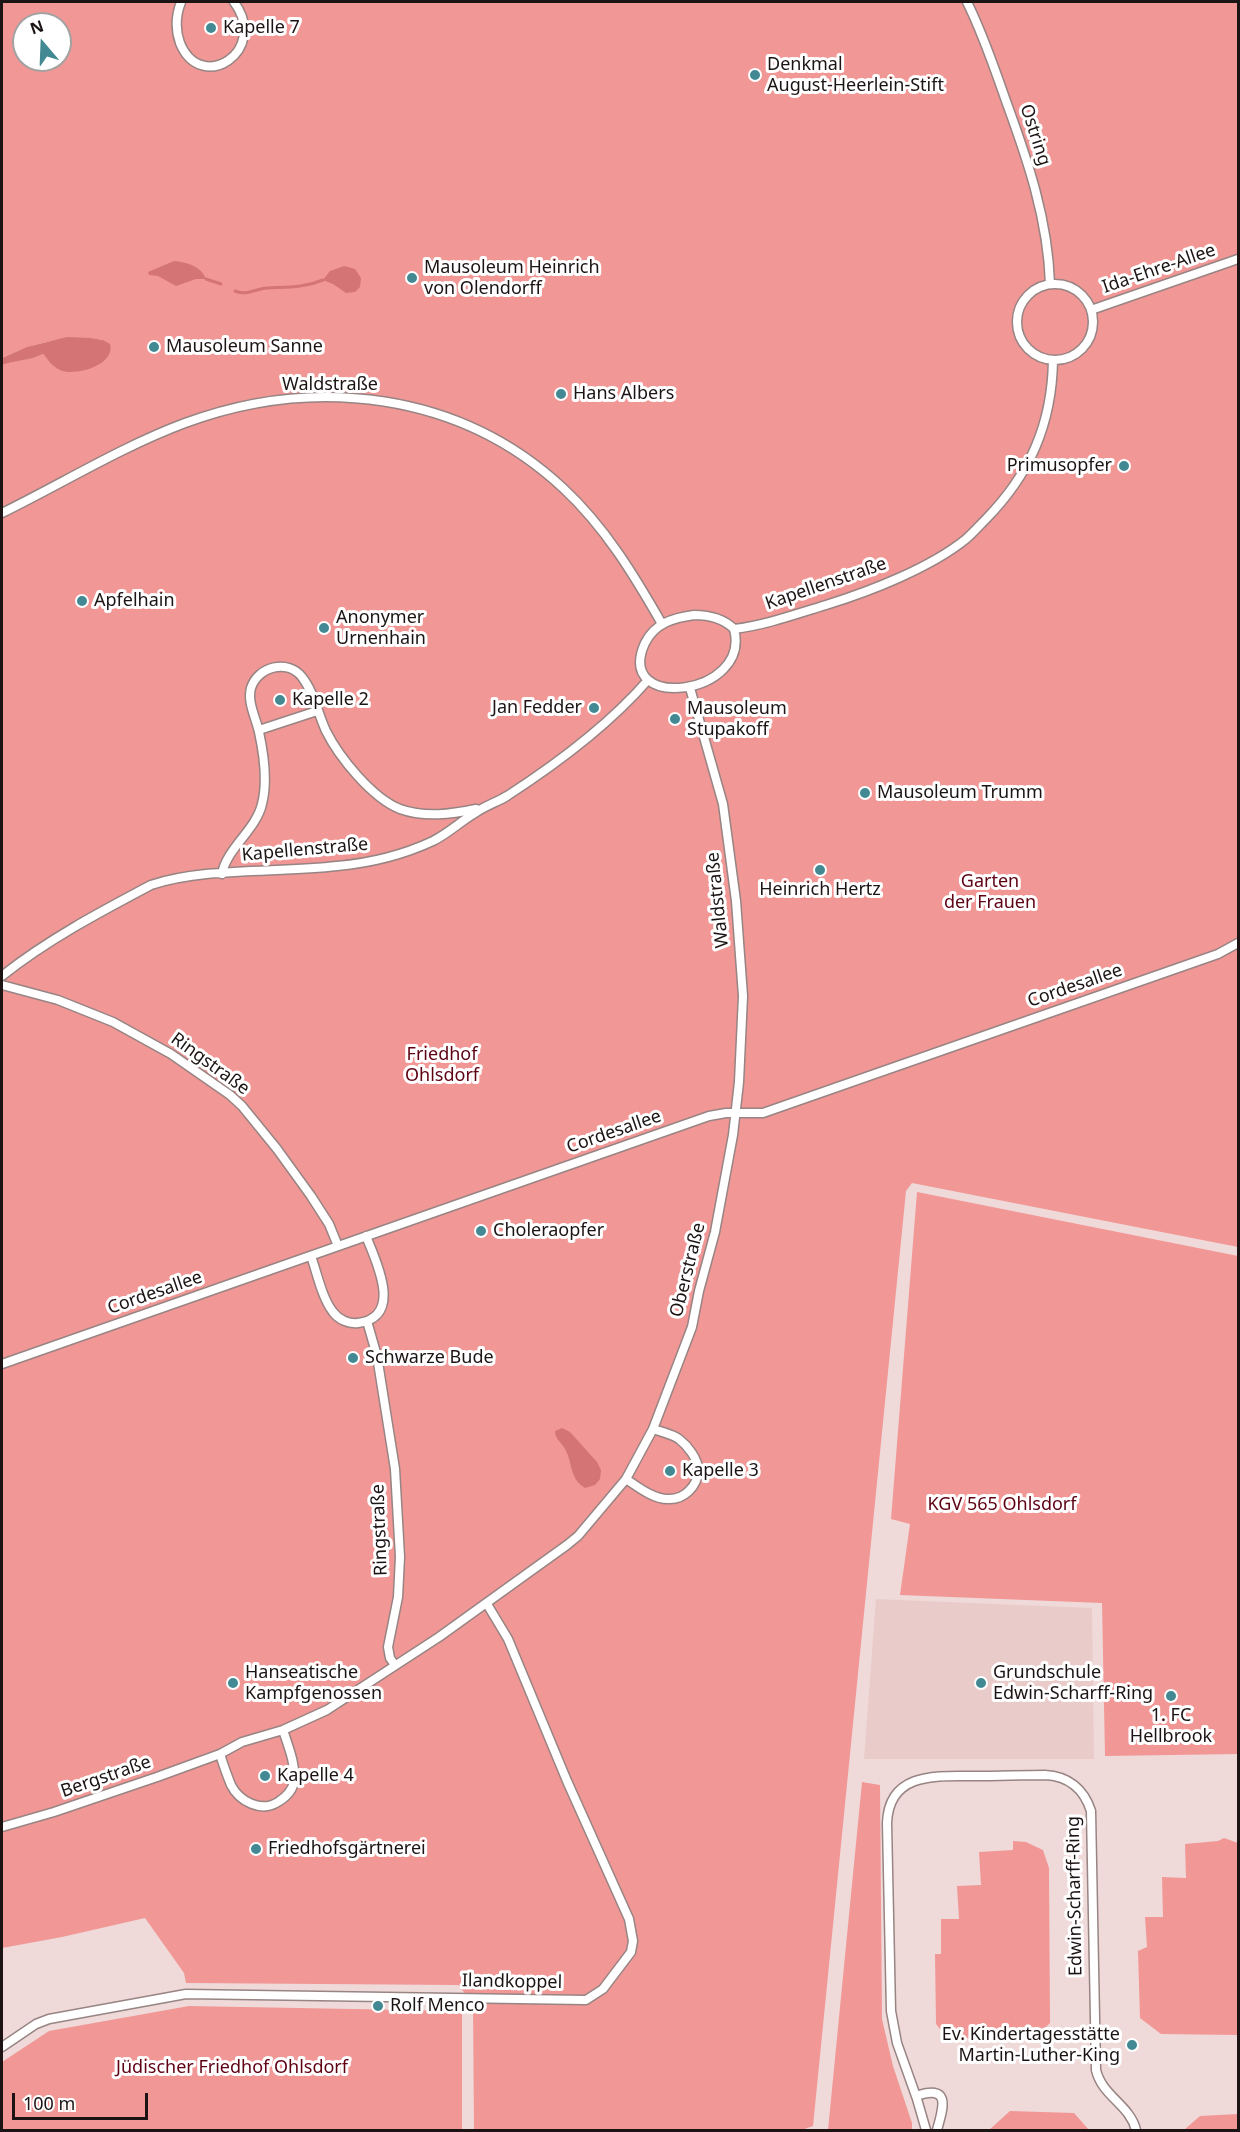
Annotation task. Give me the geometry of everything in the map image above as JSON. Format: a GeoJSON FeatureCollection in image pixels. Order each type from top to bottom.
{"type":"FeatureCollection","features":[{"type":"Feature","properties":{"kind":"street"},"geometry":{"type":"LineString","coordinates":[[181,2],[176,18],[179,40],[189,58],[206,66],[227,62],[242,46],[245,28],[243,18],[234,2]]}},
{"type":"Feature","properties":{"kind":"street","name":"Ostring"},"geometry":{"type":"LineString","coordinates":[[967,2],[996,71],[1035,188],[1049,252],[1050,284]]}},
{"type":"Feature","properties":{"kind":"street","name":"Ida-Ehre-Allee"},"geometry":{"type":"LineString","coordinates":[[1091,310],[1239,259]]}},
{"type":"Feature","properties":{"kind":"street"},"geometry":{"type":"LineString","coordinates":[[1050,284],[1063,285],[1075,290],[1084,298],[1091,310],[1092,332],[1088,342],[1073,356],[1053,360],[1042,358],[1024,344],[1019,334],[1017,320],[1020,308],[1037,288],[1050,284]]}},
{"type":"Feature","properties":{"kind":"street","name":"Kapellenstraße"},"geometry":{"type":"LineString","coordinates":[[734,629],[769,623],[858,595],[921,566],[967,538],[1003,501],[1028,465],[1044,427],[1053,360]]}},
{"type":"Feature","properties":{"kind":"street","name":"Waldstraße"},"geometry":{"type":"LineString","coordinates":[[2,513],[119,452],[187,422],[214,414],[296,399],[348,398],[395,403],[426,409],[486,434],[526,458],[564,489],[611,543],[636,578],[662,624]]}},
{"type":"Feature","properties":{"kind":"street"},"geometry":{"type":"LineString","coordinates":[[702,615],[721,620],[734,629],[736,645],[733,655],[723,668],[708,680],[690,688],[656,686],[648,681],[642,669],[641,657],[649,636],[662,624],[680,617],[702,615]]}},
{"type":"Feature","properties":{"kind":"street","name":"Kapellenstraße"},"geometry":{"type":"LineString","coordinates":[[222,874],[223,865],[242,841],[262,805],[265,782],[263,753],[250,701],[251,688],[257,677],[270,668],[284,667],[299,674],[309,689],[327,734],[345,761],[382,798],[400,809],[426,814],[461,813],[486,807]]}},
{"type":"Feature","properties":{"kind":"street","name":"Kapellenstraße"},"geometry":{"type":"LineString","coordinates":[[2,976],[17,963],[61,935],[151,885],[166,880],[369,862],[401,854],[435,840],[486,807],[506,797],[584,741],[630,701],[648,681]]}},
{"type":"Feature","properties":{"kind":"street","name":"Waldstraße"},"geometry":{"type":"LineString","coordinates":[[690,688],[718,782],[732,863],[743,996],[736,1114]]}},
{"type":"Feature","properties":{"kind":"street"},"geometry":{"type":"LineString","coordinates":[[259,730],[317,711]]}},
{"type":"Feature","properties":{"kind":"street","name":"Cordesallee"},"geometry":{"type":"LineString","coordinates":[[2,1364],[709,1116],[763,1113],[1218,954],[1239,942]]}},
{"type":"Feature","properties":{"kind":"street","name":"Ringstraße"},"geometry":{"type":"LineString","coordinates":[[2,985],[58,1000],[113,1022],[171,1054],[230,1095],[242,1106],[277,1149],[311,1196],[338,1246]]}},
{"type":"Feature","properties":{"kind":"street","name":"Oberstraße"},"geometry":{"type":"LineString","coordinates":[[439,1637],[578,1536],[626,1479],[653,1429],[692,1327],[715,1232],[736,1114]]}},
{"type":"Feature","properties":{"kind":"street"},"geometry":{"type":"LineString","coordinates":[[311,1256],[328,1304],[334,1314],[344,1321],[356,1323],[367,1321],[376,1315],[385,1295],[366,1236]]}},
{"type":"Feature","properties":{"kind":"street","name":"Ringstraße"},"geometry":{"type":"LineString","coordinates":[[367,1321],[377,1356],[395,1469],[400,1557],[398,1597],[388,1647],[395,1665]]}},
{"type":"Feature","properties":{"kind":"street"},"geometry":{"type":"LineString","coordinates":[[626,1479],[647,1492],[666,1499],[678,1498],[690,1491],[695,1482],[698,1470],[696,1460],[688,1448],[677,1437],[653,1429]]}},
{"type":"Feature","properties":{"kind":"street","name":"Ilandkoppel"},"geometry":{"type":"LineString","coordinates":[[2,2048],[36,2024],[49,2019],[186,1994],[586,2000],[603,1989],[631,1952],[633,1941],[629,1919],[567,1781],[508,1639],[487,1604]]}},
{"type":"Feature","properties":{"kind":"street","name":"Bergstraße"},"geometry":{"type":"LineString","coordinates":[[2,1827],[93,1799],[220,1754],[242,1742],[283,1730],[327,1710],[439,1637]]}},
{"type":"Feature","properties":{"kind":"street"},"geometry":{"type":"LineString","coordinates":[[220,1754],[232,1787],[239,1795],[251,1804],[263,1808],[273,1805],[285,1798],[292,1789],[294,1779],[292,1761],[283,1730]]}},
{"type":"Feature","properties":{"kind":"street","name":"Edwin-Scharff-Ring"},"geometry":{"type":"LineString","coordinates":[[926,2130],[897,2043],[890,1997],[888,1823],[891,1804],[906,1786],[928,1777],[1055,1776],[1069,1781],[1080,1790],[1091,1811],[1096,2070],[1102,2086],[1129,2114],[1136,2130]]}},
{"type":"Feature","properties":{"kind":"street"},"geometry":{"type":"LineString","coordinates":[[916,2096],[931,2091],[942,2098],[944,2104],[937,2130]]}},
{"type":"Feature","properties":{"kind":"shaded area"},"geometry":{"type":"Polygon","coordinates":[[[174,261],[197,268],[206,279],[196,279],[176,286],[158,276],[149,275],[148,272],[174,261]]]}},
{"type":"Feature","properties":{"kind":"shaded area"},"geometry":{"type":"Polygon","coordinates":[[[344,266],[355,269],[361,278],[360,287],[355,292],[346,293],[323,280],[330,271],[344,266]]]}},
{"type":"Feature","properties":{"kind":"shaded area"},"geometry":{"type":"Polygon","coordinates":[[[67,337],[103,340],[110,344],[110,351],[107,358],[93,368],[75,372],[57,369],[43,354],[2,365],[2,358],[27,347],[67,337]]]}},
{"type":"Feature","properties":{"kind":"shaded area"},"geometry":{"type":"Polygon","coordinates":[[[562,1428],[570,1432],[597,1462],[601,1470],[600,1479],[595,1485],[585,1488],[576,1480],[568,1454],[555,1434],[555,1431],[562,1428]]]}},
{"type":"Feature","properties":{"kind":"shaded area","name":"Grundschule Edwin-Scharff-Ring"},"geometry":{"type":"Polygon","coordinates":[[[876,1599],[1092,1608],[1094,1759],[864,1759],[876,1599]]]}},
{"type":"Feature","properties":{"kind":"green space","name":"Friedhof Ohlsdorf"},"geometry":{"type":"Polygon","coordinates":[[[2,2],[1238,2],[1238,1247],[912,1183],[906,1191],[813,2126],[802,2130],[474,2130],[473,2003],[458,1985],[186,1983],[184,1973],[145,1918],[2,1948],[2,365],[43,354],[59,368],[80,371],[103,340],[64,339],[27,348],[2,358],[2,2]]]}},
{"type":"Feature","properties":{"kind":"green space","name":"KGV 565 Ohlsdorf"},"geometry":{"type":"Polygon","coordinates":[[[917,1192],[1238,1256],[1238,1754],[1105,1756],[1102,1603],[900,1595],[910,1524],[891,1519],[917,1192]]]}},
{"type":"Feature","properties":{"kind":"green space"},"geometry":{"type":"Polygon","coordinates":[[[862,1782],[880,1785],[882,2019],[893,2066],[912,2123],[912,2130],[828,2130],[862,1782]]]}},
{"type":"Feature","properties":{"kind":"green space"},"geometry":{"type":"Polygon","coordinates":[[[1224,1838],[1238,1843],[1238,2035],[1161,2034],[1140,2018],[1138,1951],[1147,1947],[1145,1917],[1163,1917],[1162,1877],[1186,1878],[1185,1844],[1218,1841],[1224,1838]]]}},
{"type":"Feature","properties":{"kind":"green space"},"geometry":{"type":"Polygon","coordinates":[[[1013,1841],[1026,1842],[1043,1850],[1049,1868],[1050,2023],[1039,2034],[948,2039],[936,2024],[935,1954],[941,1954],[941,1919],[959,1919],[957,1886],[981,1885],[979,1852],[1013,1850],[1013,1841]]]}},
{"type":"Feature","properties":{"kind":"green space","name":"Jüdischer Friedhof Ohlsdorf"},"geometry":{"type":"Polygon","coordinates":[[[189,2006],[462,2011],[462,2130],[2,2130],[2,2062],[49,2031],[189,2006]]]}},
{"type":"Feature","properties":{"kind":"green space"},"geometry":{"type":"Polygon","coordinates":[[[1010,2111],[1074,2113],[1089,2130],[989,2130],[1010,2111]]]}},
{"type":"Feature","properties":{"kind":"green space"},"geometry":{"type":"Polygon","coordinates":[[[1238,2114],[1238,2130],[1184,2130],[1200,2116],[1238,2114]]]}},
{"type":"Feature","properties":{"kind":"waterway"},"geometry":{"type":"LineString","coordinates":[[206,279],[221,284]]}},
{"type":"Feature","properties":{"kind":"waterway"},"geometry":{"type":"LineString","coordinates":[[235,291],[247,293],[267,288],[302,286],[323,280]]}},
{"type":"Feature","properties":{"kind":"place","name":"Kapelle 7"},"geometry":{"type":"Point","coordinates":[211,28]}},
{"type":"Feature","properties":{"kind":"place","name":"Denkmal August-Heerlein-Stift"},"geometry":{"type":"Point","coordinates":[755,75]}},
{"type":"Feature","properties":{"kind":"place","name":"Mausoleum Heinrich von Olendorff"},"geometry":{"type":"Point","coordinates":[412,278]}},
{"type":"Feature","properties":{"kind":"place","name":"Mausoleum Sanne"},"geometry":{"type":"Point","coordinates":[154,347]}},
{"type":"Feature","properties":{"kind":"place","name":"Hans Albers"},"geometry":{"type":"Point","coordinates":[561,394]}},
{"type":"Feature","properties":{"kind":"place","name":"Primusopfer"},"geometry":{"type":"Point","coordinates":[1124,466]}},
{"type":"Feature","properties":{"kind":"place","name":"Apfelhain"},"geometry":{"type":"Point","coordinates":[82,601]}},
{"type":"Feature","properties":{"kind":"place","name":"Anonymer Urnenhain"},"geometry":{"type":"Point","coordinates":[324,628]}},
{"type":"Feature","properties":{"kind":"place","name":"Kapelle 2"},"geometry":{"type":"Point","coordinates":[280,700]}},
{"type":"Feature","properties":{"kind":"place","name":"Jan Fedder"},"geometry":{"type":"Point","coordinates":[594,708]}},
{"type":"Feature","properties":{"kind":"place","name":"Mausoleum Stupakoff"},"geometry":{"type":"Point","coordinates":[675,719]}},
{"type":"Feature","properties":{"kind":"place","name":"Mausoleum Trumm"},"geometry":{"type":"Point","coordinates":[865,793]}},
{"type":"Feature","properties":{"kind":"place","name":"Heinrich Hertz"},"geometry":{"type":"Point","coordinates":[820,870]}},
{"type":"Feature","properties":{"kind":"place","name":"Choleraopfer"},"geometry":{"type":"Point","coordinates":[481,1231]}},
{"type":"Feature","properties":{"kind":"place","name":"Schwarze Bude"},"geometry":{"type":"Point","coordinates":[353,1358]}},
{"type":"Feature","properties":{"kind":"place","name":"Kapelle 3"},"geometry":{"type":"Point","coordinates":[670,1471]}},
{"type":"Feature","properties":{"kind":"place","name":"Hanseatische Kampfgenossen"},"geometry":{"type":"Point","coordinates":[233,1683]}},
{"type":"Feature","properties":{"kind":"place","name":"Grundschule Edwin-Scharff-Ring"},"geometry":{"type":"Point","coordinates":[981,1683]}},
{"type":"Feature","properties":{"kind":"place","name":"1. FC Hellbrook"},"geometry":{"type":"Point","coordinates":[1171,1696]}},
{"type":"Feature","properties":{"kind":"place","name":"Kapelle 4"},"geometry":{"type":"Point","coordinates":[265,1776]}},
{"type":"Feature","properties":{"kind":"place","name":"Friedhofsgärtnerei"},"geometry":{"type":"Point","coordinates":[256,1849]}},
{"type":"Feature","properties":{"kind":"place","name":"Rolf Menco"},"geometry":{"type":"Point","coordinates":[378,2006]}},
{"type":"Feature","properties":{"kind":"place","name":"Ev. Kindertagesstätte Martin-Luther-King"},"geometry":{"type":"Point","coordinates":[1132,2045]}},
{"type":"Feature","properties":{"kind":"park label","name":"Garten der Frauen"},"geometry":{"type":"Point","coordinates":[990,892]}}]}
